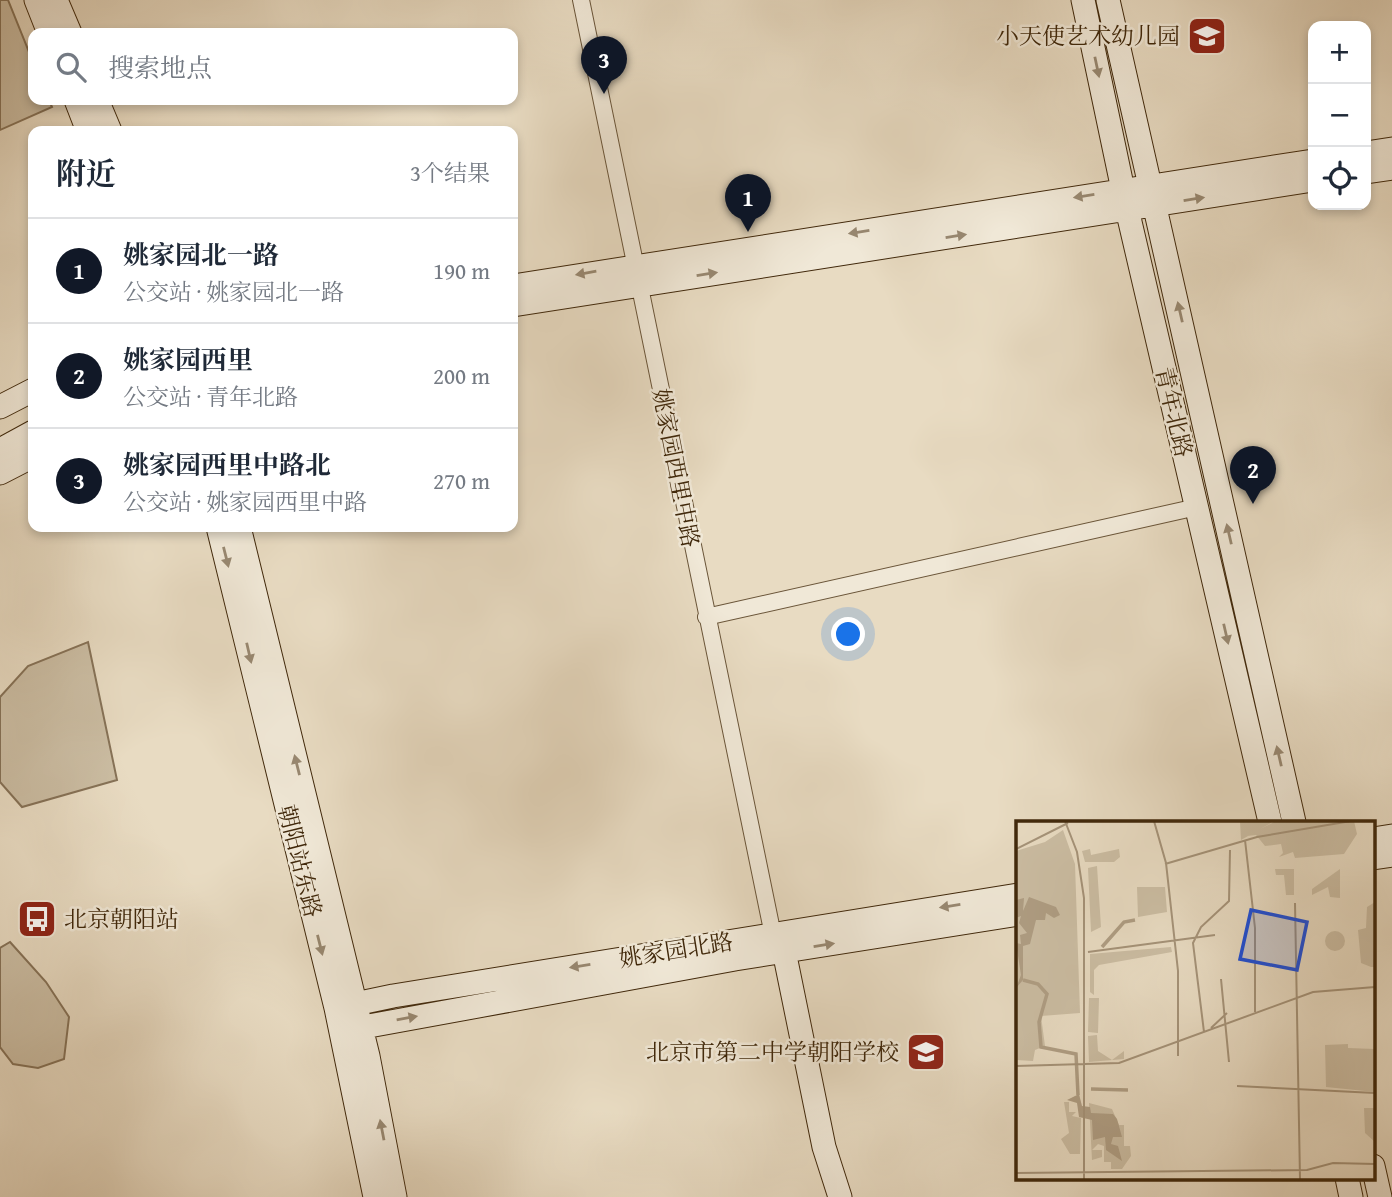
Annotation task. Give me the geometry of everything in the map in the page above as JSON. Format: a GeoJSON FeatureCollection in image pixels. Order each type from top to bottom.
{"type":"FeatureCollection","features":[{"type":"Feature","properties":{"kind":"main road"},"geometry":{"type":"LineString","coordinates":[[36,0],[47,28]]}},
{"type":"Feature","properties":{"kind":"main road"},"geometry":{"type":"LineString","coordinates":[[56,0],[68,28]]}},
{"type":"Feature","properties":{"kind":"main road","name":"青年北路"},"geometry":{"type":"LineString","coordinates":[[1083,0],[1124,200],[1270,821]]}},
{"type":"Feature","properties":{"kind":"main road","name":"青年北路"},"geometry":{"type":"LineString","coordinates":[[1108,0],[1294,821]]}},
{"type":"Feature","properties":{"kind":"main road"},"geometry":{"type":"LineString","coordinates":[[78,105],[86,126]]}},
{"type":"Feature","properties":{"kind":"main road"},"geometry":{"type":"LineString","coordinates":[[99,105],[108,126]]}},
{"type":"Feature","properties":{"kind":"main road"},"geometry":{"type":"LineString","coordinates":[[1371,152],[1392,149]]}},
{"type":"Feature","properties":{"kind":"main road"},"geometry":{"type":"LineString","coordinates":[[518,304],[638,276],[1154,195],[1308,162]]}},
{"type":"Feature","properties":{"kind":"main road"},"geometry":{"type":"LineString","coordinates":[[1371,171],[1392,168]]}},
{"type":"Feature","properties":{"kind":"main road"},"geometry":{"type":"LineString","coordinates":[[1154,195],[1308,180]]}},
{"type":"Feature","properties":{"kind":"main road"},"geometry":{"type":"LineString","coordinates":[[518,286],[638,276]]}},
{"type":"Feature","properties":{"kind":"main road"},"geometry":{"type":"LineString","coordinates":[[0,407],[28,393]]}},
{"type":"Feature","properties":{"kind":"main road"},"geometry":{"type":"LineString","coordinates":[[0,450],[28,435]]}},
{"type":"Feature","properties":{"kind":"main road"},"geometry":{"type":"LineString","coordinates":[[0,473],[28,459]]}},
{"type":"Feature","properties":{"kind":"main road","name":"朝阳站东路"},"geometry":{"type":"LineString","coordinates":[[219,532],[345,1006]]}},
{"type":"Feature","properties":{"kind":"main road","name":"朝阳站东路"},"geometry":{"type":"LineString","coordinates":[[240,532],[350,1029],[395,1197]]}},
{"type":"Feature","properties":{"kind":"main road"},"geometry":{"type":"LineString","coordinates":[[1374,839],[1392,836]]}},
{"type":"Feature","properties":{"kind":"main road"},"geometry":{"type":"LineString","coordinates":[[1374,858],[1392,855]]}},
{"type":"Feature","properties":{"kind":"main road","name":"姚家园北路"},"geometry":{"type":"LineString","coordinates":[[350,1029],[776,947],[1016,895]]}},
{"type":"Feature","properties":{"kind":"main road","name":"姚家园北路"},"geometry":{"type":"LineString","coordinates":[[345,1006],[1016,914]]}},
{"type":"Feature","properties":{"kind":"main road","name":"姚家园西里中路"},"geometry":{"type":"LineString","coordinates":[[776,947],[814,1165],[824,1197]]}},
{"type":"Feature","properties":{"kind":"main road","name":"姚家园西里中路"},"geometry":{"type":"LineString","coordinates":[[776,947],[824,1147],[840,1197]]}},
{"type":"Feature","properties":{"kind":"main road","name":"朝阳站东路"},"geometry":{"type":"LineString","coordinates":[[350,1029],[375,1197]]}},
{"type":"Feature","properties":{"kind":"main road"},"geometry":{"type":"LineString","coordinates":[[1374,1170],[1380,1197]]}},
{"type":"Feature","properties":{"kind":"street","name":"姚家园西里中路"},"geometry":{"type":"LineString","coordinates":[[581,0],[776,947]]}},
{"type":"Feature","properties":{"kind":"street"},"geometry":{"type":"LineString","coordinates":[[706,617],[1197,508]]}},
{"type":"Feature","properties":{"kind":"shaded area"},"geometry":{"type":"Polygon","coordinates":[[[0,0],[8,0],[28,50],[28,105],[52,107],[0,130],[0,0]]]}},
{"type":"Feature","properties":{"kind":"shaded area"},"geometry":{"type":"Polygon","coordinates":[[[88,642],[117,780],[22,807],[0,782],[0,697],[28,666],[88,642]]]}},
{"type":"Feature","properties":{"kind":"shaded area"},"geometry":{"type":"Polygon","coordinates":[[[10,942],[46,982],[69,1017],[64,1059],[38,1068],[13,1064],[0,1047],[0,948],[10,942]]]}},
{"type":"Feature","properties":{"kind":"place","name":"小天使艺术幼儿园"},"geometry":{"type":"Point","coordinates":[1207,36]}},
{"type":"Feature","properties":{"kind":"place","name":"姚家园西里中路北"},"geometry":{"type":"Point","coordinates":[604,94]}},
{"type":"Feature","properties":{"kind":"place","name":"姚家园北一路"},"geometry":{"type":"Point","coordinates":[748,232]}},
{"type":"Feature","properties":{"kind":"place","name":"姚家园西里"},"geometry":{"type":"Point","coordinates":[1253,504]}},
{"type":"Feature","properties":{"kind":"place","name":"北京朝阳站"},"geometry":{"type":"Point","coordinates":[37,919]}},
{"type":"Feature","properties":{"kind":"place","name":"北京市第二中学朝阳学校"},"geometry":{"type":"Point","coordinates":[926,1052]}}]}
